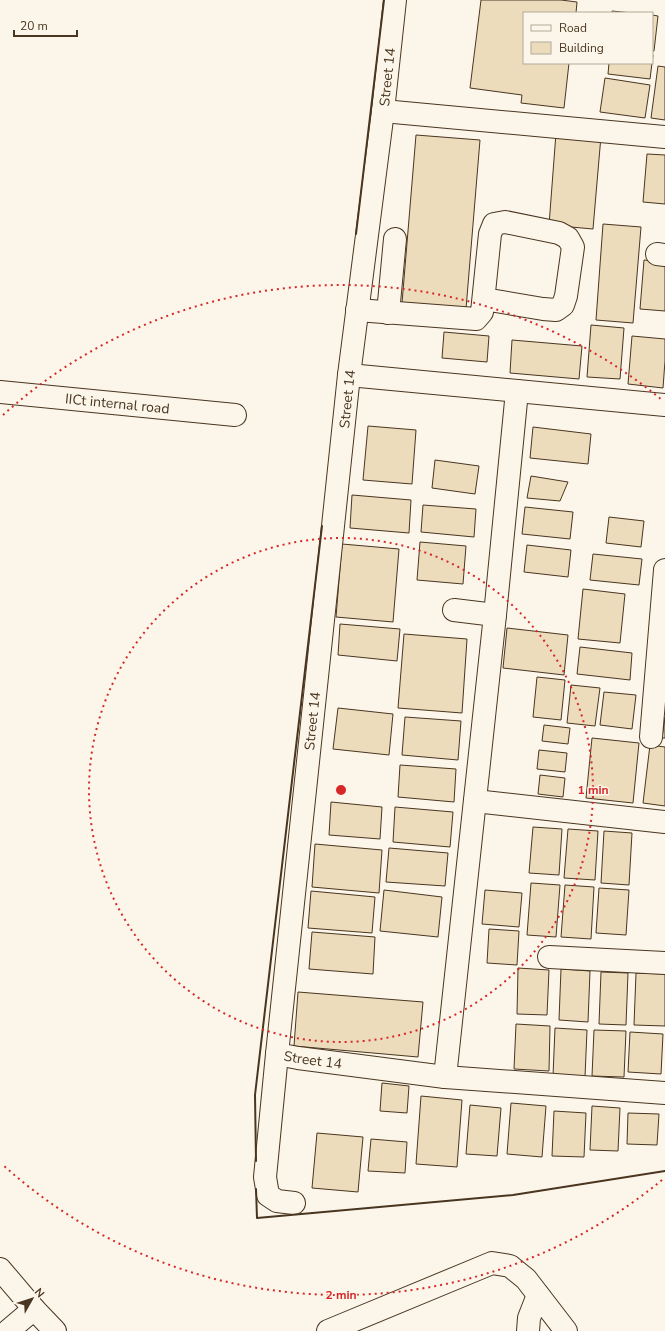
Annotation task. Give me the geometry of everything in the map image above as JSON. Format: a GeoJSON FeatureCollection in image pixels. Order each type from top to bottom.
{"type":"FeatureCollection","features":[{"type":"Feature","properties":{"kind":"street","name":"Street 14"},"geometry":{"type":"LineString","coordinates":[[395,0],[383,111],[349,376],[277,1054],[445,1077],[665,1093]]}},
{"type":"Feature","properties":{"kind":"street"},"geometry":{"type":"LineString","coordinates":[[383,111],[665,137]]}},
{"type":"Feature","properties":{"kind":"street"},"geometry":{"type":"LineString","coordinates":[[357,310],[476,319],[482,312],[490,234],[494,224],[505,222],[559,232],[568,238],[573,247],[566,296],[563,305],[556,310],[484,299]]}},
{"type":"Feature","properties":{"kind":"street"},"geometry":{"type":"LineString","coordinates":[[388,313],[395,239]]}},
{"type":"Feature","properties":{"kind":"street"},"geometry":{"type":"LineString","coordinates":[[349,376],[665,405]]}},
{"type":"Feature","properties":{"kind":"street"},"geometry":{"type":"LineString","coordinates":[[445,1077],[495,615],[517,391]]}},
{"type":"Feature","properties":{"kind":"street","name":"IICt internal road"},"geometry":{"type":"LineString","coordinates":[[0,392],[235,415]]}},
{"type":"Feature","properties":{"kind":"street"},"geometry":{"type":"LineString","coordinates":[[651,737],[665,570]]}},
{"type":"Feature","properties":{"kind":"street"},"geometry":{"type":"LineString","coordinates":[[454,610],[495,615]]}},
{"type":"Feature","properties":{"kind":"street"},"geometry":{"type":"LineString","coordinates":[[475,801],[665,822]]}},
{"type":"Feature","properties":{"kind":"street"},"geometry":{"type":"LineString","coordinates":[[549,956],[665,963]]}},
{"type":"Feature","properties":{"kind":"street"},"geometry":{"type":"LineString","coordinates":[[277,1054],[265,1177],[266,1186],[268,1195],[277,1201],[294,1203]]}},
{"type":"Feature","properties":{"kind":"street"},"geometry":{"type":"LineString","coordinates":[[328,1331],[492,1263],[510,1266],[526,1279],[566,1331]]}},
{"type":"Feature","properties":{"kind":"street"},"geometry":{"type":"LineString","coordinates":[[0,1270],[55,1331]]}},
{"type":"Feature","properties":{"kind":"street"},"geometry":{"type":"LineString","coordinates":[[528,1331],[529,1318],[538,1295]]}},
{"type":"Feature","properties":{"kind":"street"},"geometry":{"type":"LineString","coordinates":[[8,1331],[34,1309]]}},
{"type":"Feature","properties":{"kind":"building"},"geometry":{"type":"Polygon","coordinates":[[[481,0],[561,0],[577,2],[576,12],[523,12],[523,64],[569,64],[564,108],[521,103],[522,95],[470,88],[481,0]]]}},
{"type":"Feature","properties":{"kind":"building"},"geometry":{"type":"Polygon","coordinates":[[[653,15],[658,16],[653,51],[653,15]]]}},
{"type":"Feature","properties":{"kind":"building"},"geometry":{"type":"Polygon","coordinates":[[[609,64],[652,64],[650,79],[608,74],[609,64]]]}},
{"type":"Feature","properties":{"kind":"building"},"geometry":{"type":"Polygon","coordinates":[[[658,66],[665,67],[665,120],[651,118],[658,66]]]}},
{"type":"Feature","properties":{"kind":"building"},"geometry":{"type":"Polygon","coordinates":[[[605,78],[650,85],[645,118],[600,112],[605,78]]]}},
{"type":"Feature","properties":{"kind":"building"},"geometry":{"type":"Polygon","coordinates":[[[556,133],[601,136],[593,229],[549,225],[556,133]]]}},
{"type":"Feature","properties":{"kind":"building"},"geometry":{"type":"Polygon","coordinates":[[[416,135],[480,140],[466,309],[402,303],[416,135]]]}},
{"type":"Feature","properties":{"kind":"building"},"geometry":{"type":"Polygon","coordinates":[[[647,154],[665,155],[665,204],[643,202],[647,154]]]}},
{"type":"Feature","properties":{"kind":"building"},"geometry":{"type":"Polygon","coordinates":[[[603,224],[641,227],[633,323],[596,320],[603,224]]]}},
{"type":"Feature","properties":{"kind":"building"},"geometry":{"type":"Polygon","coordinates":[[[644,260],[665,262],[665,311],[640,309],[644,260]]]}},
{"type":"Feature","properties":{"kind":"building"},"geometry":{"type":"Polygon","coordinates":[[[591,325],[624,328],[620,379],[587,377],[591,325]]]}},
{"type":"Feature","properties":{"kind":"building"},"geometry":{"type":"Polygon","coordinates":[[[444,332],[489,336],[487,362],[442,358],[444,332]]]}},
{"type":"Feature","properties":{"kind":"building"},"geometry":{"type":"Polygon","coordinates":[[[632,336],[665,339],[663,388],[628,384],[632,336]]]}},
{"type":"Feature","properties":{"kind":"building"},"geometry":{"type":"Polygon","coordinates":[[[512,340],[582,346],[579,379],[510,373],[512,340]]]}},
{"type":"Feature","properties":{"kind":"building"},"geometry":{"type":"Polygon","coordinates":[[[368,426],[416,430],[412,484],[363,480],[368,426]]]}},
{"type":"Feature","properties":{"kind":"building"},"geometry":{"type":"Polygon","coordinates":[[[533,427],[591,434],[588,464],[530,458],[533,427]]]}},
{"type":"Feature","properties":{"kind":"building"},"geometry":{"type":"Polygon","coordinates":[[[435,460],[479,466],[475,494],[432,488],[435,460]]]}},
{"type":"Feature","properties":{"kind":"building"},"geometry":{"type":"Polygon","coordinates":[[[531,476],[568,482],[560,501],[527,498],[531,476]]]}},
{"type":"Feature","properties":{"kind":"building"},"geometry":{"type":"Polygon","coordinates":[[[352,495],[411,500],[409,533],[350,528],[352,495]]]}},
{"type":"Feature","properties":{"kind":"building"},"geometry":{"type":"Polygon","coordinates":[[[423,505],[476,509],[474,537],[421,532],[423,505]]]}},
{"type":"Feature","properties":{"kind":"building"},"geometry":{"type":"Polygon","coordinates":[[[525,507],[573,512],[570,539],[522,534],[525,507]]]}},
{"type":"Feature","properties":{"kind":"building"},"geometry":{"type":"Polygon","coordinates":[[[609,517],[644,521],[641,547],[606,543],[609,517]]]}},
{"type":"Feature","properties":{"kind":"building"},"geometry":{"type":"Polygon","coordinates":[[[420,542],[466,546],[463,584],[417,580],[420,542]]]}},
{"type":"Feature","properties":{"kind":"building"},"geometry":{"type":"Polygon","coordinates":[[[342,544],[399,549],[393,622],[336,617],[342,544]]]}},
{"type":"Feature","properties":{"kind":"building"},"geometry":{"type":"Polygon","coordinates":[[[527,545],[571,550],[568,577],[524,572],[527,545]]]}},
{"type":"Feature","properties":{"kind":"building"},"geometry":{"type":"Polygon","coordinates":[[[593,554],[642,559],[639,585],[590,580],[593,554]]]}},
{"type":"Feature","properties":{"kind":"building"},"geometry":{"type":"Polygon","coordinates":[[[583,589],[625,594],[620,643],[578,639],[583,589]]]}},
{"type":"Feature","properties":{"kind":"building"},"geometry":{"type":"Polygon","coordinates":[[[340,624],[400,629],[397,661],[338,655],[340,624]]]}},
{"type":"Feature","properties":{"kind":"building"},"geometry":{"type":"Polygon","coordinates":[[[507,628],[568,635],[564,675],[503,668],[507,628]]]}},
{"type":"Feature","properties":{"kind":"building"},"geometry":{"type":"Polygon","coordinates":[[[404,634],[467,639],[462,713],[398,708],[404,634]]]}},
{"type":"Feature","properties":{"kind":"building"},"geometry":{"type":"Polygon","coordinates":[[[580,647],[632,653],[630,680],[577,674],[580,647]]]}},
{"type":"Feature","properties":{"kind":"building"},"geometry":{"type":"Polygon","coordinates":[[[537,677],[565,680],[561,720],[533,717],[537,677]]]}},
{"type":"Feature","properties":{"kind":"building"},"geometry":{"type":"Polygon","coordinates":[[[571,685],[600,688],[595,726],[567,723],[571,685]]]}},
{"type":"Feature","properties":{"kind":"building"},"geometry":{"type":"Polygon","coordinates":[[[604,692],[636,695],[632,729],[600,725],[604,692]]]}},
{"type":"Feature","properties":{"kind":"building"},"geometry":{"type":"Polygon","coordinates":[[[338,708],[393,714],[389,755],[333,749],[338,708]]]}},
{"type":"Feature","properties":{"kind":"building"},"geometry":{"type":"Polygon","coordinates":[[[405,717],[461,721],[458,760],[402,755],[405,717]]]}},
{"type":"Feature","properties":{"kind":"building"},"geometry":{"type":"Polygon","coordinates":[[[665,717],[665,738],[662,738],[665,717]]]}},
{"type":"Feature","properties":{"kind":"building"},"geometry":{"type":"Polygon","coordinates":[[[544,725],[570,728],[568,744],[542,741],[544,725]]]}},
{"type":"Feature","properties":{"kind":"building"},"geometry":{"type":"Polygon","coordinates":[[[592,738],[639,743],[633,803],[586,798],[592,738]]]}},
{"type":"Feature","properties":{"kind":"building"},"geometry":{"type":"Polygon","coordinates":[[[650,745],[665,747],[665,806],[643,803],[650,745]]]}},
{"type":"Feature","properties":{"kind":"building"},"geometry":{"type":"Polygon","coordinates":[[[539,750],[567,753],[565,772],[537,769],[539,750]]]}},
{"type":"Feature","properties":{"kind":"building"},"geometry":{"type":"Polygon","coordinates":[[[400,765],[456,769],[454,802],[398,797],[400,765]]]}},
{"type":"Feature","properties":{"kind":"building"},"geometry":{"type":"Polygon","coordinates":[[[540,775],[565,778],[563,797],[538,794],[540,775]]]}},
{"type":"Feature","properties":{"kind":"building"},"geometry":{"type":"Polygon","coordinates":[[[331,802],[382,807],[380,839],[329,835],[331,802]]]}},
{"type":"Feature","properties":{"kind":"building"},"geometry":{"type":"Polygon","coordinates":[[[395,807],[453,812],[450,847],[393,842],[395,807]]]}},
{"type":"Feature","properties":{"kind":"building"},"geometry":{"type":"Polygon","coordinates":[[[533,827],[562,829],[559,875],[529,873],[533,827]]]}},
{"type":"Feature","properties":{"kind":"building"},"geometry":{"type":"Polygon","coordinates":[[[568,829],[598,831],[595,880],[564,878],[568,829]]]}},
{"type":"Feature","properties":{"kind":"building"},"geometry":{"type":"Polygon","coordinates":[[[604,831],[632,833],[629,885],[601,883],[604,831]]]}},
{"type":"Feature","properties":{"kind":"building"},"geometry":{"type":"Polygon","coordinates":[[[315,844],[382,850],[379,893],[312,887],[315,844]]]}},
{"type":"Feature","properties":{"kind":"building"},"geometry":{"type":"Polygon","coordinates":[[[389,848],[448,853],[445,886],[386,882],[389,848]]]}},
{"type":"Feature","properties":{"kind":"building"},"geometry":{"type":"Polygon","coordinates":[[[531,883],[560,885],[556,937],[527,935],[531,883]]]}},
{"type":"Feature","properties":{"kind":"building"},"geometry":{"type":"Polygon","coordinates":[[[565,885],[594,887],[591,939],[561,937],[565,885]]]}},
{"type":"Feature","properties":{"kind":"building"},"geometry":{"type":"Polygon","coordinates":[[[599,888],[629,890],[626,935],[596,933],[599,888]]]}},
{"type":"Feature","properties":{"kind":"building"},"geometry":{"type":"Polygon","coordinates":[[[384,890],[442,897],[438,937],[380,931],[384,890]]]}},
{"type":"Feature","properties":{"kind":"building"},"geometry":{"type":"Polygon","coordinates":[[[485,890],[522,893],[519,927],[482,924],[485,890]]]}},
{"type":"Feature","properties":{"kind":"building"},"geometry":{"type":"Polygon","coordinates":[[[311,891],[375,897],[372,933],[308,928],[311,891]]]}},
{"type":"Feature","properties":{"kind":"building"},"geometry":{"type":"Polygon","coordinates":[[[489,929],[519,931],[517,965],[487,963],[489,929]]]}},
{"type":"Feature","properties":{"kind":"building"},"geometry":{"type":"Polygon","coordinates":[[[312,932],[375,937],[373,974],[309,969],[312,932]]]}},
{"type":"Feature","properties":{"kind":"building"},"geometry":{"type":"Polygon","coordinates":[[[518,968],[549,970],[547,1015],[517,1014],[518,968]]]}},
{"type":"Feature","properties":{"kind":"building"},"geometry":{"type":"Polygon","coordinates":[[[561,969],[590,971],[588,1022],[559,1020],[561,969]]]}},
{"type":"Feature","properties":{"kind":"building"},"geometry":{"type":"Polygon","coordinates":[[[601,972],[628,973],[626,1025],[599,1024],[601,972]]]}},
{"type":"Feature","properties":{"kind":"building"},"geometry":{"type":"Polygon","coordinates":[[[636,973],[665,974],[665,1026],[634,1025],[636,973]]]}},
{"type":"Feature","properties":{"kind":"building"},"geometry":{"type":"Polygon","coordinates":[[[298,992],[423,1002],[418,1057],[294,1046],[298,992]]]}},
{"type":"Feature","properties":{"kind":"building"},"geometry":{"type":"Polygon","coordinates":[[[516,1024],[550,1026],[549,1071],[514,1069],[516,1024]]]}},
{"type":"Feature","properties":{"kind":"building"},"geometry":{"type":"Polygon","coordinates":[[[555,1028],[587,1030],[585,1077],[553,1076],[555,1028]]]}},
{"type":"Feature","properties":{"kind":"building"},"geometry":{"type":"Polygon","coordinates":[[[594,1030],[626,1031],[624,1077],[592,1076],[594,1030]]]}},
{"type":"Feature","properties":{"kind":"building"},"geometry":{"type":"Polygon","coordinates":[[[630,1032],[663,1034],[661,1074],[628,1072],[630,1032]]]}},
{"type":"Feature","properties":{"kind":"building"},"geometry":{"type":"Polygon","coordinates":[[[382,1083],[409,1086],[407,1113],[380,1111],[382,1083]]]}},
{"type":"Feature","properties":{"kind":"building"},"geometry":{"type":"Polygon","coordinates":[[[421,1096],[462,1100],[457,1167],[416,1164],[421,1096]]]}},
{"type":"Feature","properties":{"kind":"building"},"geometry":{"type":"Polygon","coordinates":[[[511,1103],[546,1106],[542,1157],[507,1154],[511,1103]]]}},
{"type":"Feature","properties":{"kind":"building"},"geometry":{"type":"Polygon","coordinates":[[[470,1105],[501,1108],[497,1156],[466,1154],[470,1105]]]}},
{"type":"Feature","properties":{"kind":"building"},"geometry":{"type":"Polygon","coordinates":[[[592,1106],[620,1108],[618,1151],[590,1150],[592,1106]]]}},
{"type":"Feature","properties":{"kind":"building"},"geometry":{"type":"Polygon","coordinates":[[[554,1111],[586,1113],[584,1157],[552,1156],[554,1111]]]}},
{"type":"Feature","properties":{"kind":"building"},"geometry":{"type":"Polygon","coordinates":[[[628,1113],[659,1114],[657,1145],[627,1144],[628,1113]]]}},
{"type":"Feature","properties":{"kind":"building"},"geometry":{"type":"Polygon","coordinates":[[[317,1133],[363,1137],[358,1192],[312,1188],[317,1133]]]}},
{"type":"Feature","properties":{"kind":"building"},"geometry":{"type":"Polygon","coordinates":[[[371,1139],[407,1142],[405,1173],[368,1171],[371,1139]]]}},
{"type":"Feature","properties":{"kind":"wall"},"geometry":{"type":"LineString","coordinates":[[356,234],[384,0]]}},
{"type":"Feature","properties":{"kind":"wall"},"geometry":{"type":"LineString","coordinates":[[256,1161],[255,1095],[322,526]]}},
{"type":"Feature","properties":{"kind":"wall"},"geometry":{"type":"LineString","coordinates":[[256,1189],[257,1218],[513,1195],[665,1171]]}}]}
